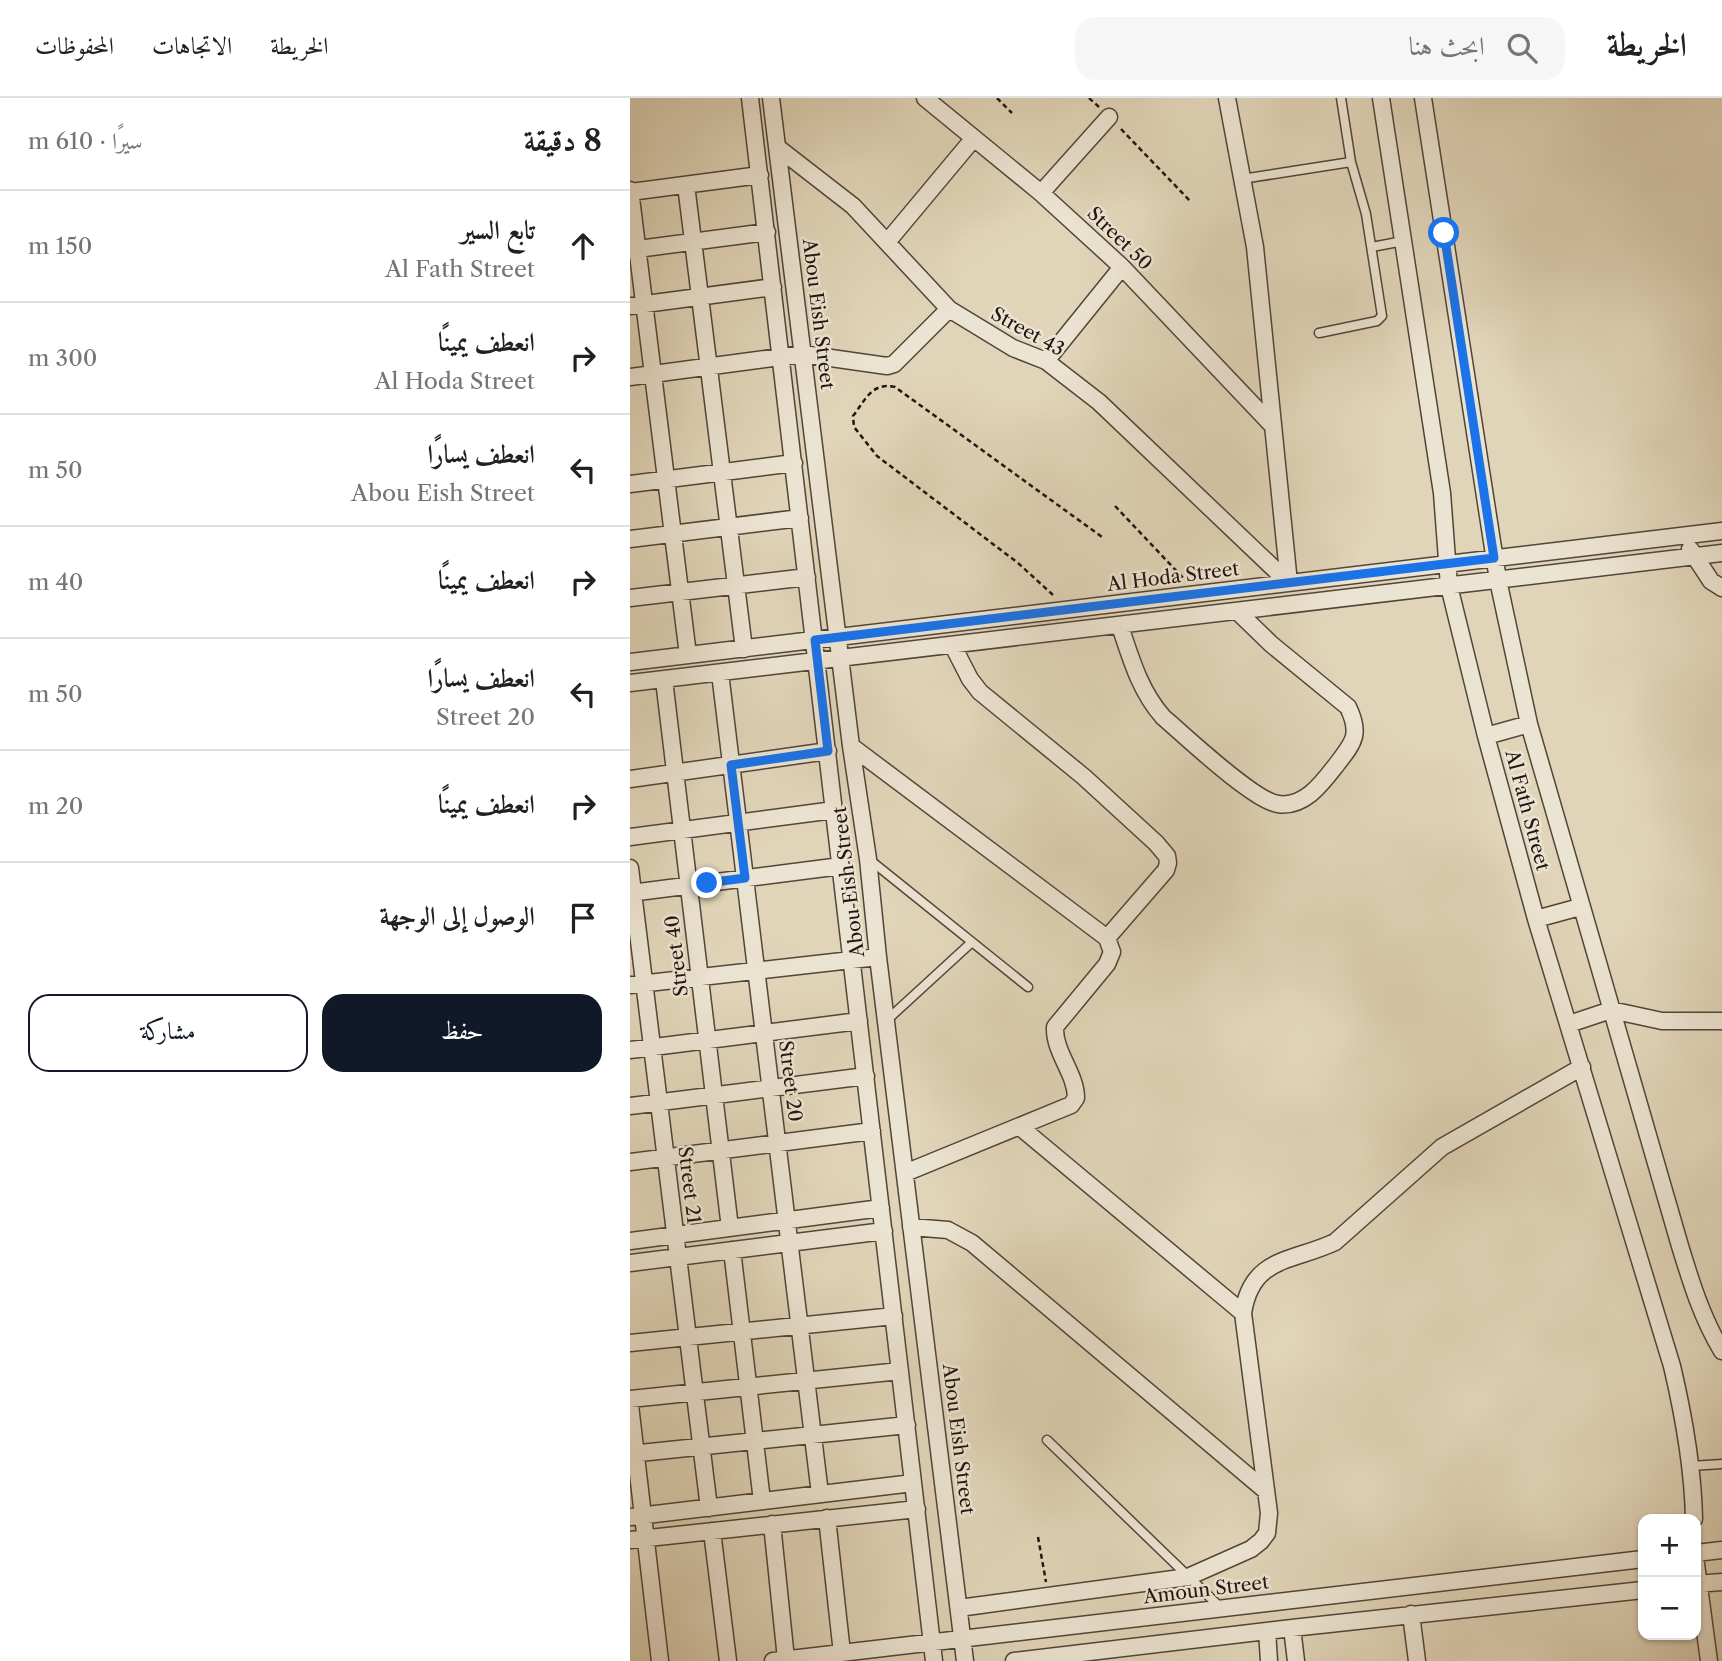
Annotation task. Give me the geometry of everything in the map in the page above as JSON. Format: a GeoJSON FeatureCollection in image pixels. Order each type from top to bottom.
{"type":"FeatureCollection","features":[{"type":"Feature","properties":{"kind":"street","name":"Abou Eish Street"},"geometry":{"type":"LineString","coordinates":[[750,98],[934,1661]]}},
{"type":"Feature","properties":{"kind":"street","name":"Abou Eish Street"},"geometry":{"type":"LineString","coordinates":[[771,98],[851,746],[868,859],[965,1661]]}},
{"type":"Feature","properties":{"kind":"street","name":"Street 50"},"geometry":{"type":"LineString","coordinates":[[925,98],[1041,193],[1122,267],[1271,424]]}},
{"type":"Feature","properties":{"kind":"street"},"geometry":{"type":"LineString","coordinates":[[1227,98],[1255,247],[1289,583]]}},
{"type":"Feature","properties":{"kind":"street","name":"Al Fath Street"},"geometry":{"type":"LineString","coordinates":[[1381,98],[1442,493],[1449,586],[1486,736],[1536,919],[1672,1366],[1686,1427],[1694,1514]]}},
{"type":"Feature","properties":{"kind":"street","name":"Al Fath Street"},"geometry":{"type":"LineString","coordinates":[[1423,98],[1494,558],[1529,724],[1580,907],[1695,1293],[1722,1351]]}},
{"type":"Feature","properties":{"kind":"street"},"geometry":{"type":"LineString","coordinates":[[1041,193],[1109,117]]}},
{"type":"Feature","properties":{"kind":"street"},"geometry":{"type":"LineString","coordinates":[[888,241],[974,138]]}},
{"type":"Feature","properties":{"kind":"street","name":"Street 43"},"geometry":{"type":"LineString","coordinates":[[776,147],[853,206],[949,309],[1013,348],[1046,361],[1099,402],[1289,583]]}},
{"type":"Feature","properties":{"kind":"street"},"geometry":{"type":"LineString","coordinates":[[688,655],[653,374],[637,305],[630,191],[760,175]]}},
{"type":"Feature","properties":{"kind":"street"},"geometry":{"type":"LineString","coordinates":[[686,185],[744,649]]}},
{"type":"Feature","properties":{"kind":"street"},"geometry":{"type":"LineString","coordinates":[[634,250],[766,232]]}},
{"type":"Feature","properties":{"kind":"street"},"geometry":{"type":"LineString","coordinates":[[1046,361],[1122,267]]}},
{"type":"Feature","properties":{"kind":"street"},"geometry":{"type":"LineString","coordinates":[[637,305],[773,287]]}},
{"type":"Feature","properties":{"kind":"street"},"geometry":{"type":"LineString","coordinates":[[630,377],[803,354],[880,366],[894,364],[949,309]]}},
{"type":"Feature","properties":{"kind":"street"},"geometry":{"type":"LineString","coordinates":[[630,484],[794,463]]}},
{"type":"Feature","properties":{"kind":"street"},"geometry":{"type":"LineString","coordinates":[[630,539],[800,518]]}},
{"type":"Feature","properties":{"kind":"street","name":"Al Hoda Street"},"geometry":{"type":"LineString","coordinates":[[630,662],[1722,531]]}},
{"type":"Feature","properties":{"kind":"street"},"geometry":{"type":"LineString","coordinates":[[1686,537],[1693,556],[1711,581],[1722,588]]}},
{"type":"Feature","properties":{"kind":"street"},"geometry":{"type":"LineString","coordinates":[[630,683],[1722,553]]}},
{"type":"Feature","properties":{"kind":"street"},"geometry":{"type":"LineString","coordinates":[[630,598],[807,578]]}},
{"type":"Feature","properties":{"kind":"street"},"geometry":{"type":"LineString","coordinates":[[1119,626],[1136,676],[1151,704],[1163,717],[1256,795],[1278,804],[1300,801],[1317,790],[1354,742],[1354,719],[1348,707],[1337,696],[1271,644],[1238,612]]}},
{"type":"Feature","properties":{"kind":"street"},"geometry":{"type":"LineString","coordinates":[[953,646],[980,692],[1084,777],[1163,850],[1168,863],[1166,870],[1107,939]]}},
{"type":"Feature","properties":{"kind":"street","name":"Street 20"},"geometry":{"type":"LineString","coordinates":[[720,673],[820,1494]]}},
{"type":"Feature","properties":{"kind":"street","name":"Street 40"},"geometry":{"type":"LineString","coordinates":[[664,680],[730,1228]]}},
{"type":"Feature","properties":{"kind":"street"},"geometry":{"type":"LineString","coordinates":[[1486,736],[1529,724]]}},
{"type":"Feature","properties":{"kind":"street"},"geometry":{"type":"LineString","coordinates":[[851,746],[1111,944],[1111,957],[1055,1027],[1056,1040],[1075,1080],[1076,1098],[1063,1109],[905,1173]]}},
{"type":"Feature","properties":{"kind":"street"},"geometry":{"type":"LineString","coordinates":[[630,779],[828,751]]}},
{"type":"Feature","properties":{"kind":"street"},"geometry":{"type":"LineString","coordinates":[[630,837],[834,810]]}},
{"type":"Feature","properties":{"kind":"street"},"geometry":{"type":"LineString","coordinates":[[632,893],[841,866]]}},
{"type":"Feature","properties":{"kind":"street","name":"Street 21"},"geometry":{"type":"LineString","coordinates":[[630,867],[637,985],[652,1047],[709,1508]]}},
{"type":"Feature","properties":{"kind":"street"},"geometry":{"type":"LineString","coordinates":[[1536,919],[1580,907]]}},
{"type":"Feature","properties":{"kind":"street"},"geometry":{"type":"LineString","coordinates":[[637,985],[878,957]]}},
{"type":"Feature","properties":{"kind":"street"},"geometry":{"type":"LineString","coordinates":[[1569,1024],[1611,1010],[1662,1021],[1722,1021]]}},
{"type":"Feature","properties":{"kind":"street"},"geometry":{"type":"LineString","coordinates":[[630,1050],[859,1021]]}},
{"type":"Feature","properties":{"kind":"street"},"geometry":{"type":"LineString","coordinates":[[959,1608],[1188,1577],[1251,1549],[1261,1541],[1267,1533],[1269,1523],[1243,1313],[1245,1298],[1254,1282],[1264,1270],[1276,1262],[1335,1242],[1442,1147],[1582,1067]]}},
{"type":"Feature","properties":{"kind":"street"},"geometry":{"type":"LineString","coordinates":[[630,1106],[866,1076]]}},
{"type":"Feature","properties":{"kind":"street"},"geometry":{"type":"LineString","coordinates":[[1020,1127],[1243,1313]]}},
{"type":"Feature","properties":{"kind":"street"},"geometry":{"type":"LineString","coordinates":[[630,1163],[872,1131]]}},
{"type":"Feature","properties":{"kind":"street"},"geometry":{"type":"LineString","coordinates":[[630,1241],[787,1220],[908,1198]]}},
{"type":"Feature","properties":{"kind":"street"},"geometry":{"type":"LineString","coordinates":[[911,1227],[948,1230],[972,1243],[1266,1491]]}},
{"type":"Feature","properties":{"kind":"street"},"geometry":{"type":"LineString","coordinates":[[630,1263],[884,1231]]}},
{"type":"Feature","properties":{"kind":"street"},"geometry":{"type":"LineString","coordinates":[[732,1250],[762,1501]]}},
{"type":"Feature","properties":{"kind":"street"},"geometry":{"type":"LineString","coordinates":[[630,1343],[894,1315]]}},
{"type":"Feature","properties":{"kind":"street"},"geometry":{"type":"LineString","coordinates":[[630,1399],[900,1371]]}},
{"type":"Feature","properties":{"kind":"street"},"geometry":{"type":"LineString","coordinates":[[630,1405],[638,1539],[660,1661]]}},
{"type":"Feature","properties":{"kind":"street"},"geometry":{"type":"LineString","coordinates":[[633,1454],[907,1425]]}},
{"type":"Feature","properties":{"kind":"street"},"geometry":{"type":"LineString","coordinates":[[636,1516],[914,1483]]}},
{"type":"Feature","properties":{"kind":"street"},"geometry":{"type":"LineString","coordinates":[[638,1539],[917,1508]]}},
{"type":"Feature","properties":{"kind":"street"},"geometry":{"type":"LineString","coordinates":[[827,1518],[842,1653]]}},
{"type":"Feature","properties":{"kind":"street"},"geometry":{"type":"LineString","coordinates":[[772,1524],[779,1660]]}},
{"type":"Feature","properties":{"kind":"street"},"geometry":{"type":"LineString","coordinates":[[712,1531],[728,1661]]}},
{"type":"Feature","properties":{"kind":"street"},"geometry":{"type":"LineString","coordinates":[[1701,1552],[1722,1550]]}},
{"type":"Feature","properties":{"kind":"street","name":"Amoun Street"},"geometry":{"type":"LineString","coordinates":[[779,1660],[1638,1560]]}},
{"type":"Feature","properties":{"kind":"street"},"geometry":{"type":"LineString","coordinates":[[1701,1584],[1722,1581]]}},
{"type":"Feature","properties":{"kind":"street"},"geometry":{"type":"LineString","coordinates":[[1014,1661],[1125,1654],[1267,1631],[1638,1591]]}},
{"type":"Feature","properties":{"kind":"street"},"geometry":{"type":"LineString","coordinates":[[1701,1610],[1709,1661]]}},
{"type":"Feature","properties":{"kind":"street"},"geometry":{"type":"LineString","coordinates":[[1411,1614],[1417,1661]]}},
{"type":"Feature","properties":{"kind":"street"},"geometry":{"type":"LineString","coordinates":[[1121,1620],[1125,1654]]}},
{"type":"Feature","properties":{"kind":"street"},"geometry":{"type":"LineString","coordinates":[[1292,1628],[1296,1661]]}},
{"type":"Feature","properties":{"kind":"street"},"geometry":{"type":"LineString","coordinates":[[1267,1631],[1269,1661]]}},
{"type":"Feature","properties":{"kind":"lane"},"geometry":{"type":"LineString","coordinates":[[1319,333],[1380,319],[1382,312],[1364,204],[1351,162],[1341,98]]}},
{"type":"Feature","properties":{"kind":"lane"},"geometry":{"type":"LineString","coordinates":[[1242,179],[1351,162]]}},
{"type":"Feature","properties":{"kind":"lane"},"geometry":{"type":"LineString","coordinates":[[1372,247],[1403,241]]}},
{"type":"Feature","properties":{"kind":"lane"},"geometry":{"type":"LineString","coordinates":[[868,859],[1028,987]]}},
{"type":"Feature","properties":{"kind":"lane"},"geometry":{"type":"LineString","coordinates":[[887,1020],[972,942]]}},
{"type":"Feature","properties":{"kind":"lane"},"geometry":{"type":"LineString","coordinates":[[1047,1440],[1222,1609]]}},
{"type":"Feature","properties":{"kind":"lane"},"geometry":{"type":"LineString","coordinates":[[1691,1466],[1722,1464]]}},
{"type":"Feature","properties":{"kind":"path"},"geometry":{"type":"LineString","coordinates":[[997,98],[1012,113]]}},
{"type":"Feature","properties":{"kind":"path"},"geometry":{"type":"LineString","coordinates":[[1109,117],[1191,202]]}},
{"type":"Feature","properties":{"kind":"path"},"geometry":{"type":"LineString","coordinates":[[1068,609],[1018,563],[877,456],[855,427],[853,416],[875,388],[884,384],[895,387],[1102,537]]}},
{"type":"Feature","properties":{"kind":"path"},"geometry":{"type":"LineString","coordinates":[[1115,506],[1198,594]]}},
{"type":"Feature","properties":{"kind":"path"},"geometry":{"type":"LineString","coordinates":[[1038,1537],[1048,1595]]}},
{"type":"Feature","properties":{"kind":"route"},"geometry":{"type":"LineString","coordinates":[[707,883],[745,878],[731,765],[828,751],[815,640],[1494,558],[1444,233]]}}]}
